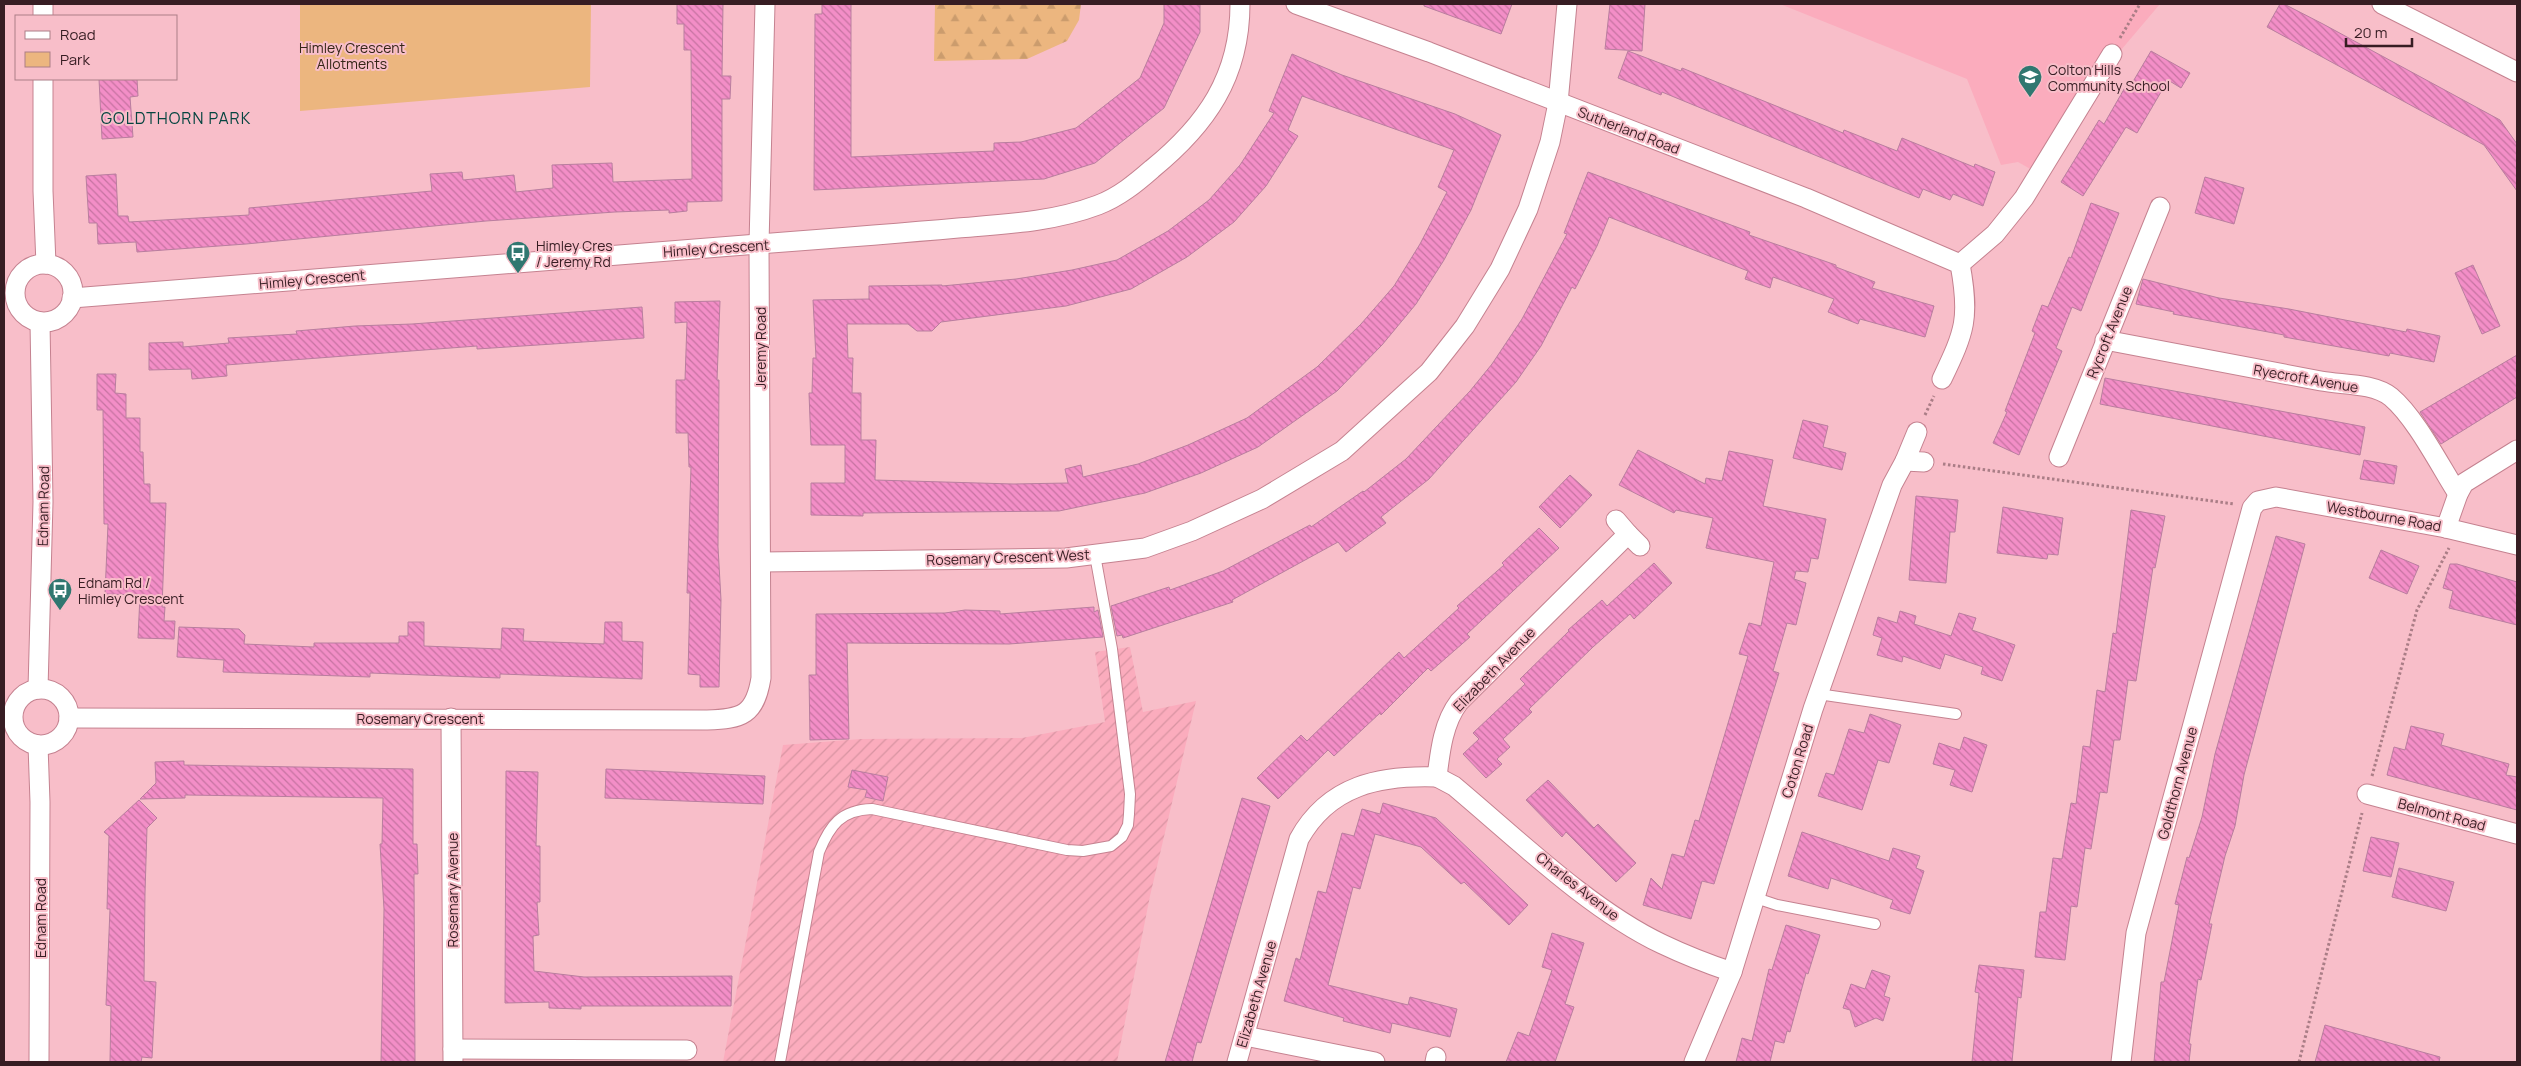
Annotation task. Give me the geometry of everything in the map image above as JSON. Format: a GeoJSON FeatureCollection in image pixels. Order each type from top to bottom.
{"type":"FeatureCollection","features":[{"type":"Feature","properties":{"kind":"street","name":"Jeremy Road"},"geometry":{"type":"LineString","coordinates":[[758,693],[761,678],[759,244],[765,4]]}},
{"type":"Feature","properties":{"kind":"street","name":"Himley Crescent"},"geometry":{"type":"LineString","coordinates":[[72,298],[1038,221],[1100,204],[1127,189],[1176,150],[1211,109],[1227,75],[1234,49],[1240,4]]}},
{"type":"Feature","properties":{"kind":"street","name":"Sutherland Road"},"geometry":{"type":"LineString","coordinates":[[1296,4],[1429,52],[1806,198],[1960,264]]}},
{"type":"Feature","properties":{"kind":"street","name":"Rosemary Crescent West"},"geometry":{"type":"LineString","coordinates":[[761,562],[1066,558],[1145,548],[1192,531],[1262,499],[1342,452],[1399,402],[1429,372],[1465,326],[1500,269],[1531,200],[1550,142],[1558,102],[1567,4]]}},
{"type":"Feature","properties":{"kind":"street"},"geometry":{"type":"LineString","coordinates":[[2382,4],[2517,72]]}},
{"type":"Feature","properties":{"kind":"street"},"geometry":{"type":"LineString","coordinates":[[1942,379],[1961,339],[1966,314],[1960,264],[1995,234],[2024,198],[2112,54]]}},
{"type":"Feature","properties":{"kind":"street"},"geometry":{"type":"LineString","coordinates":[[43,80],[43,191],[46,264]]}},
{"type":"Feature","properties":{"kind":"street","name":"Rycroft Avenue"},"geometry":{"type":"LineString","coordinates":[[2059,457],[2160,207]]}},
{"type":"Feature","properties":{"kind":"street"},"geometry":{"type":"LineString","coordinates":[[46,264],[56,267],[69,279],[72,298],[64,314],[50,321],[40,322],[32,319],[19,307],[10,282],[28,268],[46,264]]}},
{"type":"Feature","properties":{"kind":"street","name":"Ednam Road"},"geometry":{"type":"LineString","coordinates":[[38,689],[44,502],[40,322]]}},
{"type":"Feature","properties":{"kind":"street","name":"Ryecroft Avenue"},"geometry":{"type":"LineString","coordinates":[[2105,340],[2329,383],[2376,390],[2390,397],[2399,406],[2420,434],[2458,494]]}},
{"type":"Feature","properties":{"kind":"street","name":"Coton Road"},"geometry":{"type":"LineString","coordinates":[[1694,1062],[1732,972],[1818,694],[1892,485],[1905,461],[1917,432]]}},
{"type":"Feature","properties":{"kind":"street"},"geometry":{"type":"LineString","coordinates":[[2446,528],[2464,483],[2517,450]]}},
{"type":"Feature","properties":{"kind":"street"},"geometry":{"type":"LineString","coordinates":[[1905,461],[1924,462]]}},
{"type":"Feature","properties":{"kind":"street","name":"Westbourne Road"},"geometry":{"type":"LineString","coordinates":[[2252,508],[2258,502],[2276,497],[2446,528],[2517,545]]}},
{"type":"Feature","properties":{"kind":"street","name":"Goldthorn Avenue"},"geometry":{"type":"LineString","coordinates":[[2121,1062],[2136,934],[2252,508]]}},
{"type":"Feature","properties":{"kind":"street","name":"Elizabeth Avenue"},"geometry":{"type":"LineString","coordinates":[[1237,1062],[1299,839],[1306,826],[1320,810],[1337,796],[1353,788],[1386,778],[1407,776],[1437,777],[1440,749],[1452,711],[1458,702],[1628,533]]}},
{"type":"Feature","properties":{"kind":"street"},"geometry":{"type":"LineString","coordinates":[[38,689],[46,690],[60,697],[65,703],[69,718],[67,726],[59,738],[47,744],[38,745],[30,743],[18,733],[9,710],[24,695],[38,689]]}},
{"type":"Feature","properties":{"kind":"street","name":"Rosemary Crescent"},"geometry":{"type":"LineString","coordinates":[[69,718],[730,719],[748,711],[758,693]]}},
{"type":"Feature","properties":{"kind":"street","name":"Rosemary Avenue"},"geometry":{"type":"LineString","coordinates":[[451,718],[453,1056]]}},
{"type":"Feature","properties":{"kind":"street","name":"Ednam Road"},"geometry":{"type":"LineString","coordinates":[[38,745],[40,802],[39,1062]]}},
{"type":"Feature","properties":{"kind":"street","name":"Charles Avenue"},"geometry":{"type":"LineString","coordinates":[[1437,777],[1454,786],[1565,879],[1615,916],[1660,944],[1732,972]]}},
{"type":"Feature","properties":{"kind":"street","name":"Belmont Road"},"geometry":{"type":"LineString","coordinates":[[2367,794],[2517,834]]}},
{"type":"Feature","properties":{"kind":"street"},"geometry":{"type":"LineString","coordinates":[[1245,1036],[1375,1062]]}},
{"type":"Feature","properties":{"kind":"street"},"geometry":{"type":"LineString","coordinates":[[453,1056],[686,1050]]}},
{"type":"Feature","properties":{"kind":"lane"},"geometry":{"type":"LineString","coordinates":[[780,1062],[819,852],[833,825],[845,815],[856,809],[872,809],[1075,851],[1111,846],[1122,837],[1128,825],[1130,794],[1112,650],[1095,555]]}},
{"type":"Feature","properties":{"kind":"lane"},"geometry":{"type":"LineString","coordinates":[[1818,694],[1956,714]]}},
{"type":"Feature","properties":{"kind":"lane"},"geometry":{"type":"LineString","coordinates":[[1756,898],[1777,905],[1875,924]]}},
{"type":"Feature","properties":{"kind":"path"},"geometry":{"type":"LineString","coordinates":[[1917,432],[1942,379]]}},
{"type":"Feature","properties":{"kind":"path"},"geometry":{"type":"LineString","coordinates":[[1924,462],[2252,508]]}},
{"type":"Feature","properties":{"kind":"shaded area","name":"Colton Hills Community School"},"geometry":{"type":"Polygon","coordinates":[[[1780,4],[2160,4],[2110,63],[2036,172],[2018,162],[2001,165],[1967,79],[1780,4]]]}},
{"type":"Feature","properties":{"kind":"shaded area"},"geometry":{"type":"Polygon","coordinates":[[[1130,647],[1143,712],[1196,701],[1150,896],[1117,1062],[723,1062],[783,745],[861,739],[1022,738],[1105,722],[1095,652],[1130,647]]]}},
{"type":"Feature","properties":{"kind":"green space","name":"Himley Crescent Allotments"},"geometry":{"type":"Polygon","coordinates":[[[300,4],[591,4],[590,87],[300,111],[300,4]]]}},
{"type":"Feature","properties":{"kind":"green space"},"geometry":{"type":"Polygon","coordinates":[[[935,4],[1081,4],[1079,20],[1067,41],[1027,59],[934,61],[935,4]]]}},
{"type":"Feature","properties":{"kind":"building"},"geometry":{"type":"Polygon","coordinates":[[[677,4],[723,4],[722,76],[731,76],[730,99],[722,99],[722,201],[687,202],[687,211],[669,213],[669,210],[615,212],[486,221],[246,244],[137,252],[136,242],[98,244],[97,223],[89,223],[86,176],[116,174],[118,216],[128,216],[129,222],[249,215],[249,208],[432,191],[430,174],[462,172],[463,180],[514,175],[516,192],[553,188],[552,165],[612,163],[613,182],[692,179],[691,50],[684,50],[684,24],[677,24],[677,4]]]}},
{"type":"Feature","properties":{"kind":"building"},"geometry":{"type":"Polygon","coordinates":[[[822,4],[851,4],[851,157],[994,151],[994,143],[1021,142],[1076,128],[1140,78],[1164,23],[1164,4],[1200,4],[1200,32],[1164,108],[1095,163],[1044,179],[814,190],[815,14],[822,14],[822,4]]]}},
{"type":"Feature","properties":{"kind":"building"},"geometry":{"type":"Polygon","coordinates":[[[1424,4],[1512,4],[1501,34],[1424,6],[1424,4]]]}},
{"type":"Feature","properties":{"kind":"building"},"geometry":{"type":"Polygon","coordinates":[[[1610,4],[1645,4],[1642,51],[1605,49],[1610,4]]]}},
{"type":"Feature","properties":{"kind":"building"},"geometry":{"type":"Polygon","coordinates":[[[2280,4],[2284,4],[2323,24],[2500,120],[2517,144],[2517,191],[2484,145],[2267,27],[2280,4]]]}},
{"type":"Feature","properties":{"kind":"building"},"geometry":{"type":"Polygon","coordinates":[[[1628,51],[1681,71],[1682,68],[1843,133],[1844,130],[1897,151],[1902,138],[1974,167],[1975,164],[1995,172],[1983,206],[1953,194],[1950,200],[1923,189],[1919,198],[1662,92],[1661,95],[1618,78],[1628,51]]]}},
{"type":"Feature","properties":{"kind":"building"},"geometry":{"type":"Polygon","coordinates":[[[2151,51],[2190,73],[2181,88],[2168,80],[2137,133],[2126,127],[2083,196],[2061,182],[2099,120],[2104,124],[2127,84],[2131,85],[2151,51]]]}},
{"type":"Feature","properties":{"kind":"building"},"geometry":{"type":"Polygon","coordinates":[[[1292,54],[1342,75],[1455,114],[1501,135],[1471,210],[1444,260],[1416,304],[1382,345],[1337,391],[1258,447],[1201,473],[1145,493],[1059,511],[863,513],[863,516],[811,515],[811,483],[845,483],[845,445],[811,445],[809,393],[812,393],[813,358],[816,358],[813,300],[869,299],[869,286],[942,286],[1016,279],[1072,270],[1117,260],[1168,231],[1209,200],[1240,165],[1274,113],[1269,111],[1292,54]],[[1302,96],[1288,130],[1298,136],[1266,186],[1234,222],[1187,257],[1131,289],[1066,306],[941,322],[932,331],[917,331],[908,324],[847,324],[848,358],[853,358],[852,393],[861,393],[861,440],[876,440],[875,480],[1013,484],[1068,483],[1065,469],[1081,465],[1083,477],[1138,464],[1188,445],[1247,418],[1317,367],[1361,324],[1394,286],[1420,244],[1447,192],[1438,187],[1454,150],[1302,96]]]}},
{"type":"Feature","properties":{"kind":"building"},"geometry":{"type":"Polygon","coordinates":[[[99,80],[137,80],[138,96],[130,97],[133,137],[102,139],[99,80]]]}},
{"type":"Feature","properties":{"kind":"building"},"geometry":{"type":"Polygon","coordinates":[[[1588,172],[1750,232],[1749,235],[1836,265],[1836,267],[1875,282],[1872,288],[1934,306],[1925,337],[1860,319],[1858,324],[1828,312],[1834,299],[1773,277],[1770,288],[1745,279],[1748,271],[1609,217],[1597,246],[1575,289],[1572,287],[1541,346],[1516,382],[1429,479],[1381,517],[1386,523],[1346,552],[1338,542],[1232,600],[1233,602],[1123,638],[1122,635],[1117,636],[1111,606],[1169,587],[1170,590],[1223,571],[1310,525],[1311,527],[1364,492],[1406,459],[1470,391],[1492,364],[1522,319],[1567,234],[1564,233],[1588,172]]]}},
{"type":"Feature","properties":{"kind":"building"},"geometry":{"type":"Polygon","coordinates":[[[2205,177],[2244,188],[2234,224],[2195,213],[2205,177]]]}},
{"type":"Feature","properties":{"kind":"building"},"geometry":{"type":"Polygon","coordinates":[[[2091,203],[2119,213],[2081,311],[2072,307],[2056,348],[2062,351],[2019,455],[1993,443],[2007,412],[2005,411],[2035,333],[2032,331],[2042,305],[2048,307],[2069,257],[2071,258],[2091,203]]]}},
{"type":"Feature","properties":{"kind":"building"},"geometry":{"type":"Polygon","coordinates":[[[2473,265],[2500,326],[2482,334],[2455,273],[2473,265]]]}},
{"type":"Feature","properties":{"kind":"building"},"geometry":{"type":"Polygon","coordinates":[[[2143,279],[2219,298],[2289,309],[2406,332],[2407,329],[2440,336],[2434,362],[2390,353],[2389,356],[2284,337],[2284,335],[2173,314],[2174,312],[2136,304],[2143,279]]]}},
{"type":"Feature","properties":{"kind":"building"},"geometry":{"type":"Polygon","coordinates":[[[720,301],[717,380],[719,380],[718,547],[721,600],[719,687],[700,687],[700,675],[688,674],[690,593],[687,593],[691,467],[689,467],[688,433],[676,433],[676,380],[685,380],[687,322],[675,323],[675,302],[720,301]]]}},
{"type":"Feature","properties":{"kind":"building"},"geometry":{"type":"Polygon","coordinates":[[[642,307],[644,338],[477,349],[477,346],[226,365],[227,376],[192,379],[191,369],[149,370],[149,343],[183,342],[183,347],[229,343],[228,338],[297,334],[296,331],[642,307]]]}},
{"type":"Feature","properties":{"kind":"building"},"geometry":{"type":"Polygon","coordinates":[[[2517,355],[2517,397],[2441,444],[2420,412],[2517,355]]]}},
{"type":"Feature","properties":{"kind":"building"},"geometry":{"type":"Polygon","coordinates":[[[97,374],[116,374],[115,393],[126,394],[126,418],[140,418],[140,452],[143,452],[144,484],[150,484],[150,503],[166,503],[162,607],[165,607],[164,621],[175,621],[174,639],[138,638],[140,595],[105,594],[108,524],[104,524],[103,410],[97,410],[97,374]]]}},
{"type":"Feature","properties":{"kind":"building"},"geometry":{"type":"Polygon","coordinates":[[[2105,378],[2365,427],[2360,455],[2100,404],[2105,378]]]}},
{"type":"Feature","properties":{"kind":"building"},"geometry":{"type":"Polygon","coordinates":[[[1803,420],[1828,426],[1823,447],[1846,453],[1842,470],[1793,458],[1803,420]]]}},
{"type":"Feature","properties":{"kind":"building"},"geometry":{"type":"Polygon","coordinates":[[[1638,450],[1705,484],[1706,478],[1722,481],[1729,451],[1773,460],[1763,506],[1826,519],[1818,559],[1811,558],[1808,572],[1796,571],[1794,579],[1806,583],[1796,625],[1787,623],[1773,671],[1779,673],[1714,884],[1702,881],[1691,919],[1643,905],[1651,878],[1662,889],[1672,854],[1684,857],[1695,820],[1699,821],[1748,656],[1739,654],[1749,623],[1761,626],[1774,562],[1706,548],[1713,518],[1676,510],[1674,513],[1619,485],[1638,450]]]}},
{"type":"Feature","properties":{"kind":"building"},"geometry":{"type":"Polygon","coordinates":[[[2364,460],[2397,466],[2394,484],[2360,479],[2364,460]]]}},
{"type":"Feature","properties":{"kind":"building"},"geometry":{"type":"Polygon","coordinates":[[[1570,475],[1592,495],[1560,528],[1539,507],[1570,475]]]}},
{"type":"Feature","properties":{"kind":"building"},"geometry":{"type":"Polygon","coordinates":[[[1916,496],[1958,500],[1955,532],[1950,532],[1946,583],[1909,580],[1916,496]]]}},
{"type":"Feature","properties":{"kind":"building"},"geometry":{"type":"Polygon","coordinates":[[[2003,507],[2063,518],[2058,555],[2048,554],[2047,559],[1997,553],[2003,507]]]}},
{"type":"Feature","properties":{"kind":"building"},"geometry":{"type":"Polygon","coordinates":[[[2131,510],[2165,516],[2155,568],[2153,567],[2136,681],[2128,680],[2120,740],[2114,740],[2107,793],[2100,792],[2091,849],[2085,848],[2077,907],[2071,906],[2065,960],[2035,957],[2040,912],[2046,912],[2053,858],[2062,859],[2071,803],[2076,804],[2083,746],[2090,747],[2097,690],[2105,692],[2113,633],[2116,634],[2131,510]]]}},
{"type":"Feature","properties":{"kind":"building"},"geometry":{"type":"Polygon","coordinates":[[[1539,528],[1559,548],[1467,634],[1470,637],[1431,671],[1428,668],[1381,715],[1380,713],[1334,756],[1328,750],[1278,799],[1257,778],[1301,735],[1307,741],[1399,652],[1404,658],[1459,608],[1457,606],[1504,565],[1502,563],[1539,528]]]}},
{"type":"Feature","properties":{"kind":"building"},"geometry":{"type":"Polygon","coordinates":[[[2276,536],[2305,544],[2244,775],[2235,826],[2225,856],[2209,924],[2212,924],[2201,980],[2198,979],[2189,1044],[2191,1044],[2189,1062],[2154,1062],[2161,982],[2164,982],[2179,905],[2175,904],[2187,857],[2189,858],[2202,817],[2215,754],[2276,536]]]}},
{"type":"Feature","properties":{"kind":"building"},"geometry":{"type":"Polygon","coordinates":[[[2381,550],[2419,566],[2407,594],[2369,578],[2381,550]]]}},
{"type":"Feature","properties":{"kind":"building"},"geometry":{"type":"Polygon","coordinates":[[[1654,563],[1672,583],[1634,619],[1630,614],[1529,709],[1532,712],[1503,739],[1510,747],[1497,759],[1502,764],[1486,778],[1463,754],[1479,739],[1473,733],[1525,684],[1520,679],[1568,630],[1602,600],[1607,606],[1654,563]]]}},
{"type":"Feature","properties":{"kind":"building"},"geometry":{"type":"Polygon","coordinates":[[[2450,564],[2457,564],[2517,582],[2517,625],[2449,608],[2453,591],[2443,588],[2450,564]]]}},
{"type":"Feature","properties":{"kind":"building"},"geometry":{"type":"Polygon","coordinates":[[[1094,607],[1094,612],[1098,610],[1103,637],[1009,644],[847,643],[849,739],[810,740],[809,675],[816,675],[816,614],[945,613],[965,610],[1000,611],[1000,614],[1094,607]]]}},
{"type":"Feature","properties":{"kind":"building"},"geometry":{"type":"Polygon","coordinates":[[[1900,611],[1916,616],[1914,624],[1951,636],[1959,613],[1976,618],[1972,630],[2015,645],[2002,681],[1981,674],[1983,667],[1945,654],[1940,669],[1903,656],[1902,662],[1877,655],[1882,638],[1873,635],[1878,617],[1897,623],[1900,611]]]}},
{"type":"Feature","properties":{"kind":"building"},"geometry":{"type":"Polygon","coordinates":[[[408,622],[424,622],[424,646],[501,649],[502,628],[524,629],[523,641],[604,644],[605,622],[622,622],[622,641],[643,642],[642,679],[500,674],[500,678],[370,673],[370,677],[223,672],[224,660],[177,657],[179,627],[239,629],[245,635],[244,644],[314,647],[314,643],[399,643],[399,636],[408,636],[408,622]]]}},
{"type":"Feature","properties":{"kind":"building"},"geometry":{"type":"Polygon","coordinates":[[[1870,714],[1901,725],[1889,763],[1878,760],[1862,810],[1818,796],[1826,773],[1834,775],[1849,729],[1864,733],[1870,714]]]}},
{"type":"Feature","properties":{"kind":"building"},"geometry":{"type":"Polygon","coordinates":[[[2411,726],[2444,734],[2441,745],[2509,764],[2506,775],[2517,777],[2517,810],[2387,775],[2394,747],[2405,750],[2411,726]]]}},
{"type":"Feature","properties":{"kind":"building"},"geometry":{"type":"Polygon","coordinates":[[[1964,737],[1987,745],[1972,792],[1950,785],[1955,770],[1933,764],[1939,743],[1960,750],[1964,737]]]}},
{"type":"Feature","properties":{"kind":"building"},"geometry":{"type":"Polygon","coordinates":[[[184,761],[184,765],[413,769],[413,844],[417,844],[418,874],[414,874],[415,1062],[381,1062],[384,909],[380,844],[382,844],[383,798],[185,795],[185,798],[140,799],[156,783],[155,762],[184,761]]]}},
{"type":"Feature","properties":{"kind":"building"},"geometry":{"type":"Polygon","coordinates":[[[606,769],[765,776],[763,804],[605,798],[606,769]]]}},
{"type":"Feature","properties":{"kind":"building"},"geometry":{"type":"Polygon","coordinates":[[[852,770],[888,777],[883,801],[865,797],[867,790],[848,787],[852,770]]]}},
{"type":"Feature","properties":{"kind":"building"},"geometry":{"type":"Polygon","coordinates":[[[506,771],[538,772],[536,846],[540,846],[540,902],[537,902],[539,935],[533,936],[534,971],[584,977],[732,976],[731,1006],[581,1006],[581,1009],[549,1008],[549,1002],[505,1003],[506,771]]]}},
{"type":"Feature","properties":{"kind":"building"},"geometry":{"type":"Polygon","coordinates":[[[1548,780],[1594,828],[1598,824],[1636,863],[1616,882],[1566,832],[1562,837],[1526,800],[1548,780]]]}},
{"type":"Feature","properties":{"kind":"building"},"geometry":{"type":"Polygon","coordinates":[[[1242,798],[1270,806],[1201,1043],[1197,1042],[1192,1062],[1165,1062],[1242,798]]]}},
{"type":"Feature","properties":{"kind":"building"},"geometry":{"type":"Polygon","coordinates":[[[139,800],[157,818],[147,828],[145,893],[144,981],[156,982],[152,1058],[142,1057],[141,1062],[110,1062],[111,1006],[106,1005],[110,909],[107,909],[109,836],[104,832],[139,800]]]}},
{"type":"Feature","properties":{"kind":"building"},"geometry":{"type":"Polygon","coordinates":[[[1383,803],[1436,818],[1528,905],[1509,925],[1464,882],[1461,884],[1421,847],[1375,834],[1360,889],[1353,887],[1328,985],[1408,1005],[1410,997],[1457,1009],[1450,1037],[1392,1023],[1390,1033],[1343,1021],[1344,1018],[1284,1001],[1296,958],[1300,960],[1318,891],[1326,893],[1342,833],[1354,836],[1362,809],[1380,814],[1383,803]]]}},
{"type":"Feature","properties":{"kind":"building"},"geometry":{"type":"Polygon","coordinates":[[[1802,832],[1889,861],[1893,848],[1920,856],[1916,868],[1924,871],[1910,914],[1890,908],[1893,900],[1831,878],[1828,889],[1788,876],[1802,832]]]}},
{"type":"Feature","properties":{"kind":"building"},"geometry":{"type":"Polygon","coordinates":[[[2371,837],[2399,843],[2391,877],[2363,871],[2371,837]]]}},
{"type":"Feature","properties":{"kind":"building"},"geometry":{"type":"Polygon","coordinates":[[[2399,868],[2454,882],[2446,911],[2392,897],[2399,868]]]}},
{"type":"Feature","properties":{"kind":"building"},"geometry":{"type":"Polygon","coordinates":[[[1786,925],[1820,935],[1808,974],[1806,973],[1790,1032],[1787,1031],[1784,1043],[1775,1041],[1770,1062],[1736,1062],[1742,1038],[1752,1041],[1769,969],[1772,970],[1786,925]]]}},
{"type":"Feature","properties":{"kind":"building"},"geometry":{"type":"Polygon","coordinates":[[[1552,933],[1584,943],[1565,1004],[1574,1007],[1555,1062],[1506,1062],[1518,1032],[1529,1036],[1552,970],[1542,967],[1552,933]]]}},
{"type":"Feature","properties":{"kind":"building"},"geometry":{"type":"Polygon","coordinates":[[[1979,965],[2024,970],[2021,998],[2018,997],[2012,1062],[1972,1062],[1979,993],[1975,992],[1979,965]]]}},
{"type":"Feature","properties":{"kind":"building"},"geometry":{"type":"Polygon","coordinates":[[[1872,970],[1890,976],[1884,996],[1890,998],[1883,1021],[1876,1018],[1855,1027],[1850,1010],[1843,1008],[1851,984],[1865,989],[1872,970]]]}},
{"type":"Feature","properties":{"kind":"building"},"geometry":{"type":"Polygon","coordinates":[[[2325,1025],[2440,1057],[2439,1062],[2315,1062],[2325,1025]]]}},
{"type":"Feature","properties":{"kind":"place","name":"Colton Hills Community School"},"geometry":{"type":"Point","coordinates":[2030,98]}},
{"type":"Feature","properties":{"kind":"place","name":"Himley Cres / Jeremy Rd"},"geometry":{"type":"Point","coordinates":[518,274]}},
{"type":"Feature","properties":{"kind":"place","name":"Ednam Rd / Himley Crescent"},"geometry":{"type":"Point","coordinates":[60,611]}},
{"type":"Feature","properties":{"kind":"district","name":"GOLDTHORN PARK"},"geometry":{"type":"Point","coordinates":[176,118]}}]}
